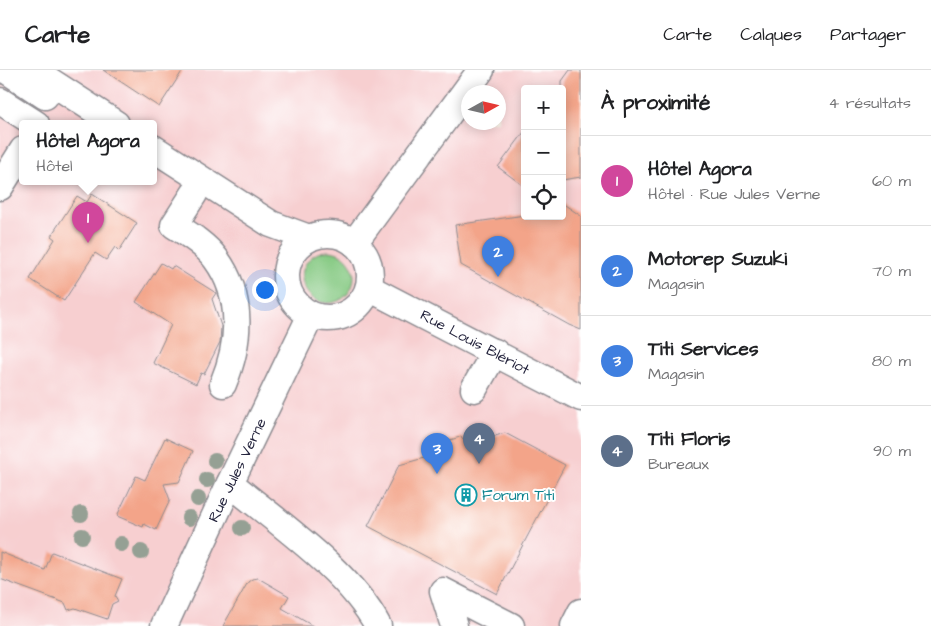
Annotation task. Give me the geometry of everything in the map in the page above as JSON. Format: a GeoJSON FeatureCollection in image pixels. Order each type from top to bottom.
{"type":"FeatureCollection","features":[{"type":"Feature","properties":{"kind":"street"},"geometry":{"type":"LineString","coordinates":[[6,70],[82,120]]}},
{"type":"Feature","properties":{"kind":"street"},"geometry":{"type":"LineString","coordinates":[[33,70],[110,120]]}},
{"type":"Feature","properties":{"kind":"street"},"geometry":{"type":"LineString","coordinates":[[354,243],[481,70]]}},
{"type":"Feature","properties":{"kind":"street"},"geometry":{"type":"LineString","coordinates":[[0,102],[31,120]]}},
{"type":"Feature","properties":{"kind":"street"},"geometry":{"type":"LineString","coordinates":[[41,120],[54,102]]}},
{"type":"Feature","properties":{"kind":"street"},"geometry":{"type":"LineString","coordinates":[[157,151],[271,224],[309,238]]}},
{"type":"Feature","properties":{"kind":"street"},"geometry":{"type":"LineString","coordinates":[[0,187],[19,156]]}},
{"type":"Feature","properties":{"kind":"street"},"geometry":{"type":"LineString","coordinates":[[157,170],[266,237],[288,262]]}},
{"type":"Feature","properties":{"kind":"street"},"geometry":{"type":"LineString","coordinates":[[194,194],[174,225],[216,258],[230,286],[237,315],[237,340],[232,362],[223,384]]}},
{"type":"Feature","properties":{"kind":"street"},"geometry":{"type":"LineString","coordinates":[[333,234],[354,243],[368,263],[369,288],[358,307],[348,314],[326,319],[311,315],[299,308],[290,296],[286,281],[288,262],[296,249],[309,238],[317,235],[333,234]]}},
{"type":"Feature","properties":{"kind":"street","name":"Rue Louis Blériot"},"geometry":{"type":"LineString","coordinates":[[369,288],[581,398]]}},
{"type":"Feature","properties":{"kind":"street","name":"Rue Jules Verne"},"geometry":{"type":"LineString","coordinates":[[164,626],[311,315]]}},
{"type":"Feature","properties":{"kind":"street"},"geometry":{"type":"LineString","coordinates":[[474,389],[495,352]]}},
{"type":"Feature","properties":{"kind":"street"},"geometry":{"type":"LineString","coordinates":[[230,483],[343,577],[370,611],[378,626]]}},
{"type":"Feature","properties":{"kind":"street"},"geometry":{"type":"LineString","coordinates":[[454,626],[443,591],[511,626]]}},
{"type":"Feature","properties":{"kind":"street"},"geometry":{"type":"LineString","coordinates":[[574,626],[581,612]]}},
{"type":"Feature","properties":{"kind":"shaded area"},"geometry":{"type":"Polygon","coordinates":[[[0,70],[581,70],[581,626],[0,626],[0,70]]]}},
{"type":"Feature","properties":{"kind":"green space"},"geometry":{"type":"Polygon","coordinates":[[[323,251],[333,251],[347,258],[354,272],[354,282],[347,296],[333,303],[323,303],[313,299],[306,292],[302,282],[302,272],[306,262],[313,255],[323,251]]]}},
{"type":"Feature","properties":{"kind":"building"},"geometry":{"type":"Polygon","coordinates":[[[103,70],[183,70],[159,107],[103,70]]]}},
{"type":"Feature","properties":{"kind":"building"},"geometry":{"type":"Polygon","coordinates":[[[570,70],[581,70],[581,177],[566,179],[566,85],[562,85],[562,81],[570,70]]]}},
{"type":"Feature","properties":{"kind":"building"},"geometry":{"type":"Polygon","coordinates":[[[521,136],[521,184],[498,167],[521,136]]]}},
{"type":"Feature","properties":{"kind":"building"},"geometry":{"type":"Polygon","coordinates":[[[92,194],[137,223],[119,251],[115,247],[106,260],[95,253],[64,301],[30,279],[55,239],[51,236],[77,196],[87,202],[92,194]]]}},
{"type":"Feature","properties":{"kind":"building"},"geometry":{"type":"Polygon","coordinates":[[[566,206],[581,216],[581,330],[461,265],[455,225],[521,216],[521,220],[566,220],[566,206]]]}},
{"type":"Feature","properties":{"kind":"building"},"geometry":{"type":"Polygon","coordinates":[[[161,263],[171,269],[173,266],[216,293],[212,299],[221,326],[220,342],[204,374],[201,373],[196,384],[153,363],[171,325],[136,302],[161,263]]]}},
{"type":"Feature","properties":{"kind":"building","name":"Forum Titi"},"geometry":{"type":"Polygon","coordinates":[[[505,433],[565,465],[497,594],[368,526],[399,465],[431,456],[437,444],[460,437],[472,443],[505,433]]]}},
{"type":"Feature","properties":{"kind":"building"},"geometry":{"type":"Polygon","coordinates":[[[165,438],[193,451],[179,482],[164,484],[170,500],[156,530],[144,524],[143,527],[117,516],[136,476],[145,480],[165,438]]]}},
{"type":"Feature","properties":{"kind":"building"},"geometry":{"type":"Polygon","coordinates":[[[0,552],[45,570],[52,552],[122,579],[115,596],[118,601],[112,604],[107,619],[75,608],[68,610],[65,603],[0,579],[0,552]]]}},
{"type":"Feature","properties":{"kind":"building"},"geometry":{"type":"Polygon","coordinates":[[[258,578],[289,596],[282,608],[313,626],[223,626],[248,582],[258,578]]]}},
{"type":"Feature","properties":{"kind":"place","name":"Hôtel Agora"},"geometry":{"type":"Point","coordinates":[88,243]}},
{"type":"Feature","properties":{"kind":"place","name":"Motorep Suzuki"},"geometry":{"type":"Point","coordinates":[498,277]}},
{"type":"Feature","properties":{"kind":"place","name":"Titi Floris"},"geometry":{"type":"Point","coordinates":[479,464]}},
{"type":"Feature","properties":{"kind":"place","name":"Titi Services"},"geometry":{"type":"Point","coordinates":[437,474]}},
{"type":"Feature","properties":{"kind":"place","name":"Forum Titi"},"geometry":{"type":"Point","coordinates":[466,495]}}]}
